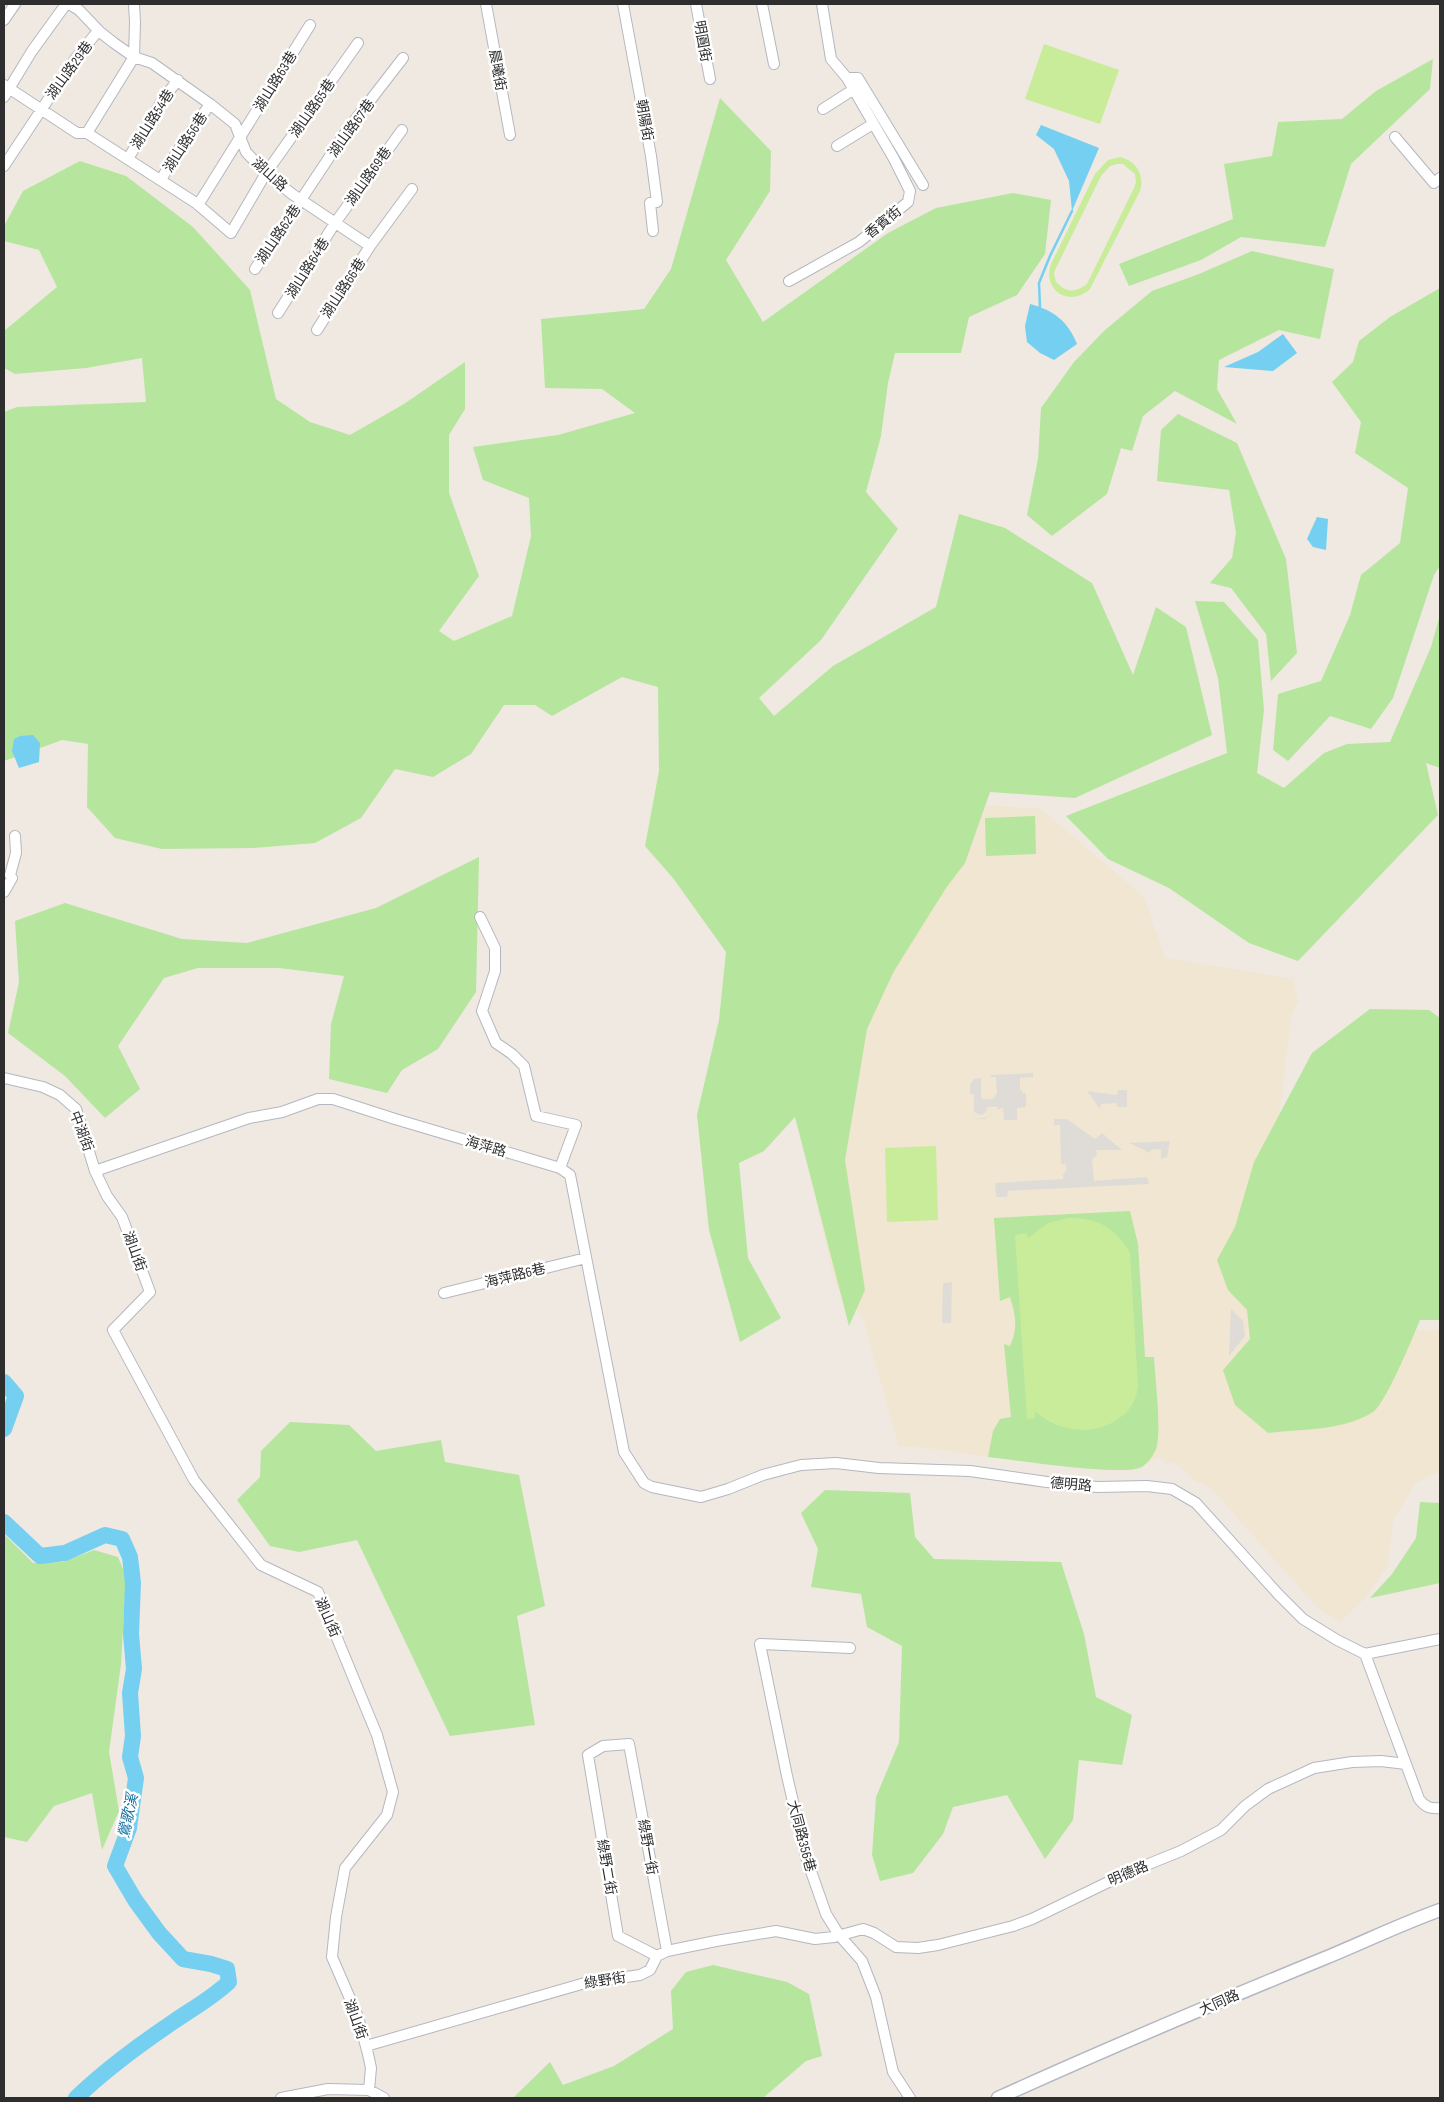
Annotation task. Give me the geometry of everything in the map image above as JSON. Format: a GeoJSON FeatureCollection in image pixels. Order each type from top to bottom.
{"type":"FeatureCollection","features":[{"type":"Feature","properties":{"kind":"street"},"geometry":{"type":"LineString","coordinates":[[4,20],[15,4]]}},
{"type":"Feature","properties":{"kind":"street"},"geometry":{"type":"LineString","coordinates":[[67,4],[6,90],[77,132],[87,133],[198,205]]}},
{"type":"Feature","properties":{"kind":"street","name":"湖山路"},"geometry":{"type":"LineString","coordinates":[[67,4],[79,10],[98,31],[134,57],[152,63],[210,104],[234,124],[246,152],[266,173],[301,200],[370,246]]}},
{"type":"Feature","properties":{"kind":"street"},"geometry":{"type":"LineString","coordinates":[[87,133],[134,57],[136,22],[134,4]]}},
{"type":"Feature","properties":{"kind":"street","name":"晨曦街"},"geometry":{"type":"LineString","coordinates":[[486,4],[510,135]]}},
{"type":"Feature","properties":{"kind":"street","name":"朝陽街"},"geometry":{"type":"LineString","coordinates":[[624,4],[652,165],[656,202],[650,204],[653,231]]}},
{"type":"Feature","properties":{"kind":"street","name":"明圓街"},"geometry":{"type":"LineString","coordinates":[[696,4],[710,79]]}},
{"type":"Feature","properties":{"kind":"street"},"geometry":{"type":"LineString","coordinates":[[762,4],[774,64]]}},
{"type":"Feature","properties":{"kind":"street","name":"香賓街"},"geometry":{"type":"LineString","coordinates":[[788,281],[859,242],[908,202],[910,191],[894,159],[847,78],[831,58],[822,4]]}},
{"type":"Feature","properties":{"kind":"street","name":"湖山路63巷"},"geometry":{"type":"LineString","coordinates":[[198,205],[310,25]]}},
{"type":"Feature","properties":{"kind":"street","name":"湖山路29巷"},"geometry":{"type":"LineString","coordinates":[[4,166],[75,59],[98,31]]}},
{"type":"Feature","properties":{"kind":"street","name":"湖山路65巷"},"geometry":{"type":"LineString","coordinates":[[198,205],[231,233],[266,173],[358,43]]}},
{"type":"Feature","properties":{"kind":"street","name":"湖山路67巷"},"geometry":{"type":"LineString","coordinates":[[301,200],[348,130],[403,58]]}},
{"type":"Feature","properties":{"kind":"street","name":"香賓街"},"geometry":{"type":"LineString","coordinates":[[847,78],[858,78],[923,185]]}},
{"type":"Feature","properties":{"kind":"street","name":"湖山路54巷"},"geometry":{"type":"LineString","coordinates":[[128,159],[163,99],[178,80]]}},
{"type":"Feature","properties":{"kind":"street"},"geometry":{"type":"LineString","coordinates":[[823,109],[848,93]]}},
{"type":"Feature","properties":{"kind":"street","name":"湖山路56巷"},"geometry":{"type":"LineString","coordinates":[[161,180],[175,155],[210,104]]}},
{"type":"Feature","properties":{"kind":"street"},"geometry":{"type":"LineString","coordinates":[[837,146],[868,127]]}},
{"type":"Feature","properties":{"kind":"street","name":"湖山路69巷"},"geometry":{"type":"LineString","coordinates":[[335,223],[402,130]]}},
{"type":"Feature","properties":{"kind":"street"},"geometry":{"type":"LineString","coordinates":[[1395,137],[1434,184],[1440,178]]}},
{"type":"Feature","properties":{"kind":"street","name":"湖山路66巷"},"geometry":{"type":"LineString","coordinates":[[317,330],[370,246],[412,189]]}},
{"type":"Feature","properties":{"kind":"street","name":"湖山路62巷"},"geometry":{"type":"LineString","coordinates":[[255,268],[301,200]]}},
{"type":"Feature","properties":{"kind":"street","name":"湖山路64巷"},"geometry":{"type":"LineString","coordinates":[[278,313],[335,223]]}},
{"type":"Feature","properties":{"kind":"street"},"geometry":{"type":"LineString","coordinates":[[4,892],[12,878],[10,875],[16,853],[14,836]]}},
{"type":"Feature","properties":{"kind":"street"},"geometry":{"type":"LineString","coordinates":[[480,917],[495,948],[494,970],[482,1011],[496,1043],[512,1054],[524,1066],[536,1116],[576,1125],[560,1168],[570,1175],[586,1258]]}},
{"type":"Feature","properties":{"kind":"street","name":"中湖街"},"geometry":{"type":"LineString","coordinates":[[4,1078],[44,1087],[60,1095],[76,1109],[95,1171]]}},
{"type":"Feature","properties":{"kind":"street","name":"海萍路"},"geometry":{"type":"LineString","coordinates":[[95,1171],[249,1118],[282,1112],[318,1099],[334,1099],[560,1168]]}},
{"type":"Feature","properties":{"kind":"street","name":"湖山街"},"geometry":{"type":"LineString","coordinates":[[95,1171],[107,1196],[122,1217],[150,1292],[113,1330],[194,1480],[261,1564],[318,1592],[377,1735],[393,1792],[386,1815],[367,1843],[345,1868],[336,1917],[332,1957],[358,2017],[371,2068],[369,2090]]}},
{"type":"Feature","properties":{"kind":"street","name":"海萍路6巷"},"geometry":{"type":"LineString","coordinates":[[444,1292],[586,1258]]}},
{"type":"Feature","properties":{"kind":"street","name":"德明路"},"geometry":{"type":"LineString","coordinates":[[586,1258],[624,1452],[644,1483],[652,1487],[701,1497],[801,1464],[836,1463],[879,1468],[970,1471],[1097,1487],[1148,1486],[1172,1489],[1196,1502],[1302,1619],[1365,1654]]}},
{"type":"Feature","properties":{"kind":"street"},"geometry":{"type":"LineString","coordinates":[[1440,1639],[1365,1654],[1419,1799],[1424,1805],[1432,1809],[1440,1808]]}},
{"type":"Feature","properties":{"kind":"street","name":"大同路356巷"},"geometry":{"type":"LineString","coordinates":[[850,1648],[760,1644],[806,1857],[826,1914],[839,1935],[862,1961],[876,1997],[893,2072],[910,2098]]}},
{"type":"Feature","properties":{"kind":"street","name":"綠野一街"},"geometry":{"type":"LineString","coordinates":[[588,1755],[603,1746],[629,1744],[667,1951]]}},
{"type":"Feature","properties":{"kind":"street","name":"綠野二街"},"geometry":{"type":"LineString","coordinates":[[588,1755],[618,1936],[657,1956]]}},
{"type":"Feature","properties":{"kind":"street","name":"明德路"},"geometry":{"type":"LineString","coordinates":[[839,1935],[863,1929],[874,1933],[896,1947],[918,1948],[938,1945],[1013,1926],[1032,1919],[1128,1872],[1181,1850],[1221,1830],[1245,1806],[1268,1790],[1314,1768],[1352,1762],[1381,1761],[1406,1764]]}},
{"type":"Feature","properties":{"kind":"street","name":"大同路"},"geometry":{"type":"LineString","coordinates":[[1000,2098],[1251,1988],[1347,1949],[1402,1924],[1440,1910]]}},
{"type":"Feature","properties":{"kind":"street","name":"綠野街"},"geometry":{"type":"LineString","coordinates":[[366,2046],[585,1983],[640,1975],[650,1970],[657,1956],[667,1951],[734,1937],[776,1931],[814,1939],[839,1935]]}},
{"type":"Feature","properties":{"kind":"street"},"geometry":{"type":"LineString","coordinates":[[281,2098],[328,2089],[369,2090],[384,2098]]}},
{"type":"Feature","properties":{"kind":"shaded area"},"geometry":{"type":"Polygon","coordinates":[[[969,804],[1041,809],[1144,897],[1165,958],[1293,979],[1298,1001],[1291,1017],[1280,1110],[1281,1187],[1360,1330],[1440,1330],[1440,1471],[1416,1483],[1393,1520],[1388,1566],[1364,1599],[1340,1622],[1318,1608],[1209,1486],[1195,1481],[1175,1463],[1170,1462],[1166,1464],[1160,1457],[1132,1470],[1107,1470],[899,1446],[863,1318],[835,1284],[816,1202],[830,1013],[969,804]]]}},
{"type":"Feature","properties":{"kind":"shaded area"},"geometry":{"type":"Polygon","coordinates":[[[1033,1073],[1033,1077],[1020,1078],[1020,1090],[1022,1090],[1022,1093],[1026,1093],[1026,1107],[1017,1108],[1017,1120],[1004,1120],[1003,1108],[995,1110],[999,1107],[988,1107],[985,1113],[981,1115],[974,1112],[974,1094],[970,1094],[970,1084],[974,1079],[981,1078],[981,1097],[983,1099],[992,1099],[997,1094],[996,1077],[991,1077],[991,1075],[1033,1073]]]}},
{"type":"Feature","properties":{"kind":"shaded area"},"geometry":{"type":"Polygon","coordinates":[[[1118,1090],[1127,1090],[1127,1107],[1117,1107],[1117,1103],[1101,1104],[1100,1109],[1087,1091],[1117,1095],[1118,1090]]]}},
{"type":"Feature","properties":{"kind":"shaded area"},"geometry":{"type":"Polygon","coordinates":[[[1054,1119],[1067,1119],[1095,1139],[1102,1133],[1122,1150],[1096,1150],[1097,1155],[1092,1159],[1094,1181],[1147,1177],[1149,1184],[1008,1191],[1007,1197],[996,1197],[995,1183],[1063,1179],[1067,1169],[1065,1164],[1061,1164],[1060,1125],[1054,1125],[1054,1119]]]}},
{"type":"Feature","properties":{"kind":"shaded area"},"geometry":{"type":"Polygon","coordinates":[[[1170,1141],[1167,1157],[1161,1159],[1161,1150],[1154,1149],[1150,1153],[1129,1143],[1170,1141]]]}},
{"type":"Feature","properties":{"kind":"shaded area"},"geometry":{"type":"Polygon","coordinates":[[[952,1282],[951,1323],[942,1323],[943,1283],[952,1282]]]}},
{"type":"Feature","properties":{"kind":"shaded area"},"geometry":{"type":"Polygon","coordinates":[[[1231,1309],[1243,1321],[1245,1336],[1229,1356],[1231,1309]]]}},
{"type":"Feature","properties":{"kind":"green space"},"geometry":{"type":"Polygon","coordinates":[[[1044,44],[1119,70],[1100,124],[1025,99],[1044,44]]]}},
{"type":"Feature","properties":{"kind":"green space"},"geometry":{"type":"Polygon","coordinates":[[[1433,59],[1430,89],[1351,164],[1325,247],[1241,237],[1201,260],[1129,286],[1119,264],[1233,219],[1224,164],[1272,156],[1278,122],[1342,119],[1376,91],[1433,59]]]}},
{"type":"Feature","properties":{"kind":"green space"},"geometry":{"type":"Polygon","coordinates":[[[720,98],[771,151],[770,191],[726,260],[763,322],[888,233],[936,208],[1013,193],[1051,200],[1045,254],[1017,295],[969,317],[961,353],[895,353],[888,383],[881,436],[866,492],[898,529],[821,640],[759,698],[774,716],[833,666],[936,607],[959,514],[1005,528],[1092,583],[1133,675],[1156,607],[1186,627],[1212,735],[1075,798],[990,792],[965,863],[946,888],[894,971],[867,1029],[845,1160],[865,1290],[849,1326],[795,1117],[764,1151],[739,1163],[748,1258],[781,1318],[740,1342],[709,1230],[697,1115],[719,1020],[726,952],[673,878],[645,846],[659,771],[658,687],[622,677],[552,716],[535,705],[504,705],[471,754],[433,777],[395,769],[361,818],[315,843],[253,848],[162,849],[115,838],[87,807],[88,744],[62,740],[4,761],[4,412],[17,407],[146,402],[142,358],[86,368],[15,374],[4,368],[4,331],[57,287],[39,250],[4,241],[4,226],[23,191],[80,161],[126,176],[193,227],[250,290],[276,399],[310,422],[350,435],[404,404],[465,362],[465,409],[449,435],[449,493],[479,576],[439,631],[454,641],[512,616],[531,536],[529,498],[483,480],[473,447],[558,435],[635,413],[602,389],[545,388],[541,319],[644,309],[671,269],[720,98]]]}},
{"type":"Feature","properties":{"kind":"green space"},"geometry":{"type":"Polygon","coordinates":[[[1120,157],[1135,165],[1141,179],[1140,191],[1090,289],[1074,297],[1066,296],[1059,293],[1050,282],[1051,264],[1095,174],[1108,160],[1120,157]],[[1123,164],[1110,166],[1101,176],[1055,270],[1056,282],[1067,290],[1079,289],[1087,284],[1134,188],[1136,182],[1135,174],[1123,164]]]}},
{"type":"Feature","properties":{"kind":"green space"},"geometry":{"type":"Polygon","coordinates":[[[1252,251],[1334,269],[1320,339],[1279,330],[1219,360],[1217,389],[1237,424],[1175,391],[1143,416],[1132,451],[1121,448],[1107,494],[1052,536],[1027,515],[1038,459],[1041,408],[1074,362],[1105,330],[1152,291],[1199,274],[1252,251]]]}},
{"type":"Feature","properties":{"kind":"green space"},"geometry":{"type":"Polygon","coordinates":[[[1440,288],[1440,566],[1434,575],[1393,698],[1371,729],[1330,716],[1288,761],[1273,750],[1278,694],[1321,681],[1350,615],[1361,575],[1400,543],[1408,488],[1355,453],[1361,422],[1332,382],[1353,362],[1359,341],[1390,317],[1440,288]]]}},
{"type":"Feature","properties":{"kind":"green space"},"geometry":{"type":"Polygon","coordinates":[[[1178,414],[1237,443],[1286,559],[1297,653],[1271,681],[1266,634],[1231,588],[1210,583],[1232,558],[1236,533],[1229,490],[1157,481],[1161,430],[1178,414]]]}},
{"type":"Feature","properties":{"kind":"green space"},"geometry":{"type":"Polygon","coordinates":[[[1195,601],[1224,602],[1258,640],[1264,710],[1257,773],[1284,788],[1324,753],[1347,744],[1390,742],[1431,647],[1440,615],[1440,768],[1426,763],[1438,815],[1298,961],[1249,943],[1169,888],[1108,859],[1066,816],[1227,753],[1218,678],[1195,601]]]}},
{"type":"Feature","properties":{"kind":"green space"},"geometry":{"type":"Polygon","coordinates":[[[1035,816],[1036,854],[986,856],[985,818],[1035,816]]]}},
{"type":"Feature","properties":{"kind":"green space"},"geometry":{"type":"Polygon","coordinates":[[[479,857],[476,992],[438,1049],[402,1070],[387,1093],[329,1079],[331,1024],[344,976],[279,968],[198,968],[164,978],[118,1046],[140,1089],[105,1118],[65,1076],[8,1033],[19,982],[15,921],[65,903],[182,939],[247,943],[376,908],[479,857]]]}},
{"type":"Feature","properties":{"kind":"green space"},"geometry":{"type":"Polygon","coordinates":[[[1370,1009],[1429,1010],[1440,1018],[1440,1320],[1420,1320],[1391,1384],[1378,1407],[1373,1412],[1349,1423],[1336,1426],[1268,1433],[1235,1405],[1223,1370],[1250,1339],[1247,1310],[1228,1290],[1217,1260],[1235,1227],[1254,1162],[1312,1053],[1370,1009]]]}},
{"type":"Feature","properties":{"kind":"green space"},"geometry":{"type":"Polygon","coordinates":[[[936,1146],[938,1220],[887,1222],[885,1148],[936,1146]]]}},
{"type":"Feature","properties":{"kind":"green space"},"geometry":{"type":"Polygon","coordinates":[[[1130,1211],[1138,1244],[1145,1357],[1154,1357],[1158,1404],[1158,1440],[1156,1449],[1142,1467],[1131,1470],[1068,1467],[988,1457],[993,1431],[1000,1419],[1011,1417],[1004,1344],[1010,1346],[1015,1322],[1010,1297],[1000,1301],[994,1218],[1130,1211]]]}},
{"type":"Feature","properties":{"kind":"green space"},"geometry":{"type":"Polygon","coordinates":[[[1068,1218],[1079,1218],[1105,1226],[1112,1230],[1130,1253],[1137,1392],[1132,1405],[1122,1416],[1098,1428],[1085,1430],[1071,1429],[1058,1425],[1035,1411],[1035,1418],[1027,1419],[1015,1235],[1027,1233],[1028,1238],[1048,1223],[1068,1218]]]}},
{"type":"Feature","properties":{"kind":"green space"},"geometry":{"type":"Polygon","coordinates":[[[290,1422],[349,1425],[376,1451],[441,1440],[445,1462],[519,1475],[545,1606],[517,1616],[535,1725],[450,1736],[357,1540],[299,1552],[270,1546],[237,1500],[260,1477],[261,1451],[290,1422]]]}},
{"type":"Feature","properties":{"kind":"green space"},"geometry":{"type":"Polygon","coordinates":[[[825,1490],[910,1493],[915,1537],[934,1559],[1061,1562],[1084,1634],[1096,1697],[1132,1715],[1122,1765],[1079,1760],[1073,1820],[1045,1859],[1007,1795],[953,1807],[943,1834],[913,1873],[880,1881],[872,1855],[876,1797],[899,1742],[902,1646],[867,1627],[861,1594],[811,1587],[818,1549],[801,1513],[825,1490]]]}},
{"type":"Feature","properties":{"kind":"green space"},"geometry":{"type":"Polygon","coordinates":[[[1420,1502],[1440,1503],[1440,1583],[1370,1598],[1392,1574],[1416,1538],[1420,1502]]]}},
{"type":"Feature","properties":{"kind":"green space"},"geometry":{"type":"Polygon","coordinates":[[[4,1534],[33,1563],[63,1562],[94,1550],[118,1557],[126,1576],[121,1664],[109,1752],[119,1811],[102,1850],[92,1793],[54,1806],[27,1842],[4,1837],[4,1534]]]}},
{"type":"Feature","properties":{"kind":"green space"},"geometry":{"type":"Polygon","coordinates":[[[713,1965],[787,1982],[809,1994],[822,2056],[806,2061],[763,2098],[483,2098],[514,2097],[550,2062],[563,2085],[614,2066],[673,2029],[671,1991],[686,1972],[713,1965]]]}},
{"type":"Feature","properties":{"kind":"water"},"geometry":{"type":"Polygon","coordinates":[[[1041,125],[1099,148],[1072,211],[1069,181],[1054,149],[1036,135],[1041,125]]]}},
{"type":"Feature","properties":{"kind":"water"},"geometry":{"type":"Polygon","coordinates":[[[1030,304],[1053,313],[1059,318],[1069,329],[1077,344],[1054,360],[1040,353],[1027,342],[1025,326],[1030,304]]]}},
{"type":"Feature","properties":{"kind":"water"},"geometry":{"type":"Polygon","coordinates":[[[1283,334],[1297,353],[1273,371],[1224,367],[1258,352],[1283,334]]]}},
{"type":"Feature","properties":{"kind":"water"},"geometry":{"type":"Polygon","coordinates":[[[1317,517],[1328,519],[1326,550],[1313,547],[1307,539],[1317,517]]]}},
{"type":"Feature","properties":{"kind":"water"},"geometry":{"type":"Polygon","coordinates":[[[33,735],[40,743],[39,762],[19,768],[12,751],[14,739],[20,736],[33,735]]]}},
{"type":"Feature","properties":{"kind":"waterway"},"geometry":{"type":"LineString","coordinates":[[1040,307],[1039,283],[1072,211]]}},
{"type":"Feature","properties":{"kind":"waterway","name":"鶯歌溪"},"geometry":{"type":"LineString","coordinates":[[4,1382],[16,1396],[4,1429]]}},
{"type":"Feature","properties":{"kind":"waterway","name":"鶯歌溪"},"geometry":{"type":"LineString","coordinates":[[4,1522],[40,1556],[65,1553],[105,1535],[122,1539],[130,1557],[133,1583],[131,1634],[134,1669],[130,1693],[133,1736],[130,1757],[136,1778],[129,1828],[115,1866],[135,1900],[159,1933],[183,1959],[227,1969],[229,1982],[123,2058],[76,2098]]}}]}
